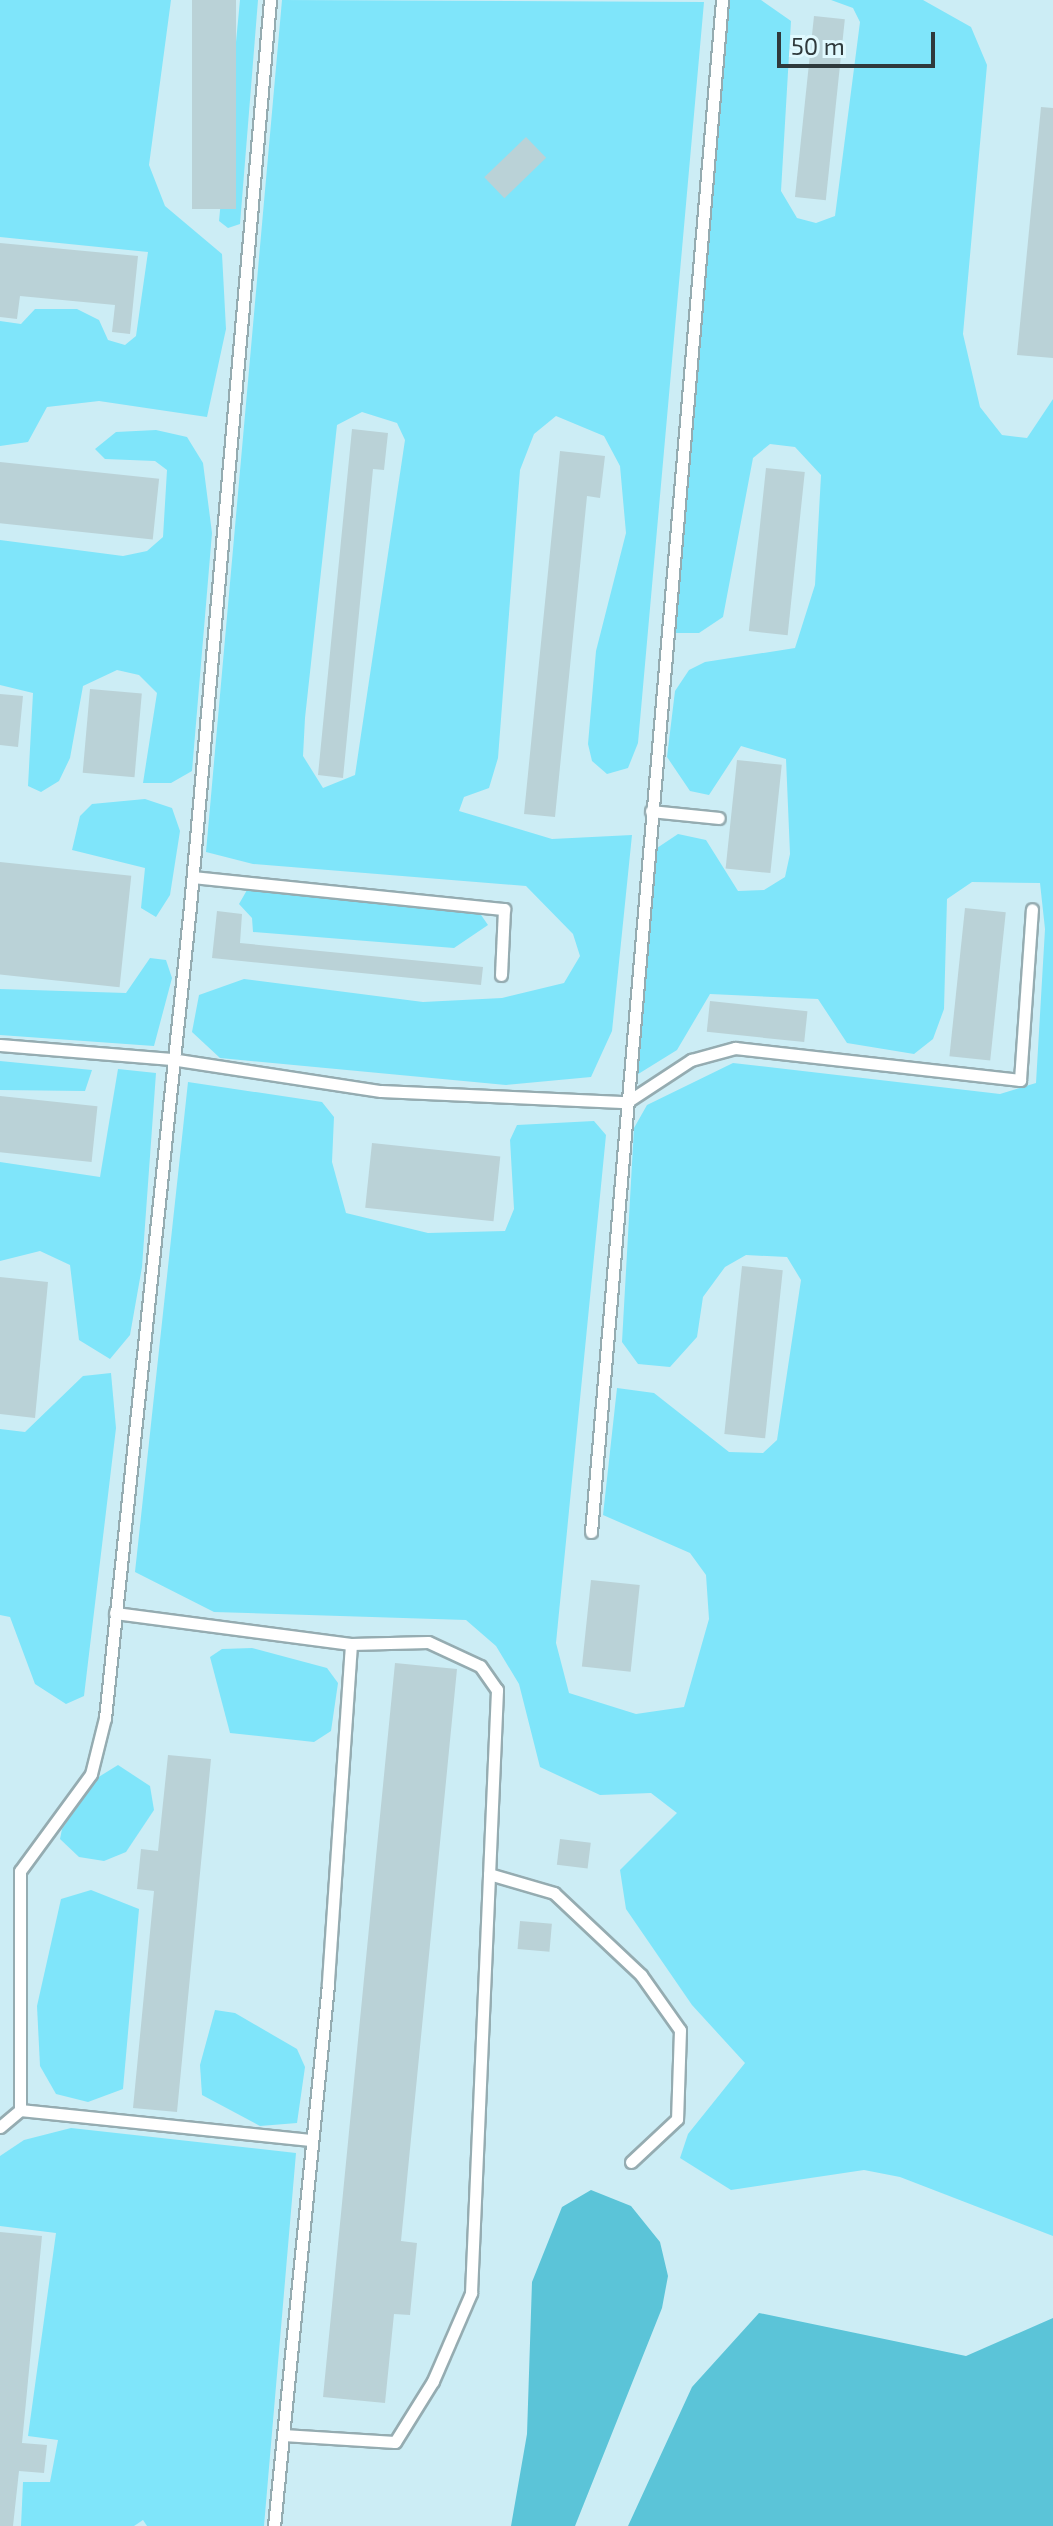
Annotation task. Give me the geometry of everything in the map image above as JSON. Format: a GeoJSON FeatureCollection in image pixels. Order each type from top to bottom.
{"type":"FeatureCollection","features":[{"type":"Feature","properties":{"kind":"lane"},"geometry":{"type":"LineString","coordinates":[[20,2110],[20,1871],[91,1774],[115,1613],[171,1059],[193,877],[270,0]]}},
{"type":"Feature","properties":{"kind":"lane"},"geometry":{"type":"LineString","coordinates":[[591,1532],[722,0]]}},
{"type":"Feature","properties":{"kind":"lane"},"geometry":{"type":"LineString","coordinates":[[651,811],[719,818]]}},
{"type":"Feature","properties":{"kind":"lane"},"geometry":{"type":"LineString","coordinates":[[193,877],[504,909],[501,975]]}},
{"type":"Feature","properties":{"kind":"lane"},"geometry":{"type":"LineString","coordinates":[[0,1045],[171,1059],[381,1091],[627,1102],[691,1060],[735,1048],[1020,1080],[1032,909]]}},
{"type":"Feature","properties":{"kind":"lane"},"geometry":{"type":"LineString","coordinates":[[115,1613],[351,1644],[428,1642],[480,1666],[497,1690],[471,2293],[433,2381],[395,2442],[283,2435]]}},
{"type":"Feature","properties":{"kind":"lane"},"geometry":{"type":"LineString","coordinates":[[274,2526],[351,1644]]}},
{"type":"Feature","properties":{"kind":"lane"},"geometry":{"type":"LineString","coordinates":[[489,1874],[554,1893],[641,1975],[680,2030],[677,2119],[631,2162]]}},
{"type":"Feature","properties":{"kind":"lane"},"geometry":{"type":"LineString","coordinates":[[0,2127],[20,2110],[310,2140]]}},
{"type":"Feature","properties":{"kind":"shaded area"},"geometry":{"type":"Polygon","coordinates":[[[0,0],[1053,0],[1053,2526],[0,2526],[0,0]]]}},
{"type":"Feature","properties":{"kind":"shaded area"},"geometry":{"type":"Polygon","coordinates":[[[0,0],[171,0],[149,165],[165,206],[222,254],[226,329],[207,417],[99,401],[47,407],[28,442],[0,446],[0,321],[21,324],[35,309],[77,309],[99,320],[108,340],[125,345],[136,336],[148,252],[0,237],[0,0]]]}},
{"type":"Feature","properties":{"kind":"shaded area"},"geometry":{"type":"Polygon","coordinates":[[[240,0],[258,0],[240,224],[228,228],[219,221],[240,0]]]}},
{"type":"Feature","properties":{"kind":"shaded area"},"geometry":{"type":"Polygon","coordinates":[[[282,0],[704,2],[638,743],[628,768],[607,774],[592,761],[588,744],[596,651],[626,533],[620,466],[604,436],[556,416],[534,434],[520,470],[498,758],[489,788],[464,797],[459,811],[552,839],[632,835],[612,1031],[591,1077],[506,1085],[220,1058],[192,1032],[199,995],[244,979],[423,1002],[502,998],[564,983],[580,956],[573,934],[526,886],[253,864],[206,852],[282,0]],[[362,412],[337,425],[303,756],[323,788],[355,775],[405,440],[397,423],[362,412]]]}},
{"type":"Feature","properties":{"kind":"shaded area"},"geometry":{"type":"Polygon","coordinates":[[[729,0],[761,0],[791,21],[781,191],[797,218],[816,223],[835,216],[860,22],[853,8],[831,0],[923,0],[971,27],[987,65],[963,334],[980,407],[1002,435],[1027,438],[1053,399],[1053,2236],[900,2177],[864,2170],[731,2190],[680,2158],[688,2134],[745,2063],[692,2005],[626,1909],[620,1870],[677,1813],[651,1793],[600,1795],[540,1767],[519,1684],[496,1646],[466,1620],[214,1612],[135,1572],[188,1082],[322,1102],[334,1117],[332,1162],[346,1213],[428,1233],[505,1231],[514,1209],[510,1140],[517,1125],[594,1121],[606,1135],[556,1643],[569,1693],[636,1714],[684,1707],[709,1619],[706,1575],[690,1553],[603,1515],[617,1388],[654,1393],[729,1452],[763,1453],[777,1440],[801,1280],[787,1257],[746,1255],[725,1267],[703,1297],[697,1337],[670,1367],[638,1364],[622,1342],[634,1128],[647,1105],[733,1063],[1000,1094],[1036,1083],[1045,929],[1040,883],[972,882],[947,899],[944,1009],[933,1039],[914,1054],[847,1043],[818,999],[710,994],[677,1050],[635,1076],[657,848],[678,834],[706,840],[738,891],[764,890],[785,877],[790,854],[786,759],[741,746],[709,795],[690,791],[667,757],[675,691],[689,670],[705,662],[795,648],[815,585],[821,475],[795,447],[770,444],[753,458],[723,617],[699,633],[675,633],[729,0]]]}},
{"type":"Feature","properties":{"kind":"shaded area"},"geometry":{"type":"Polygon","coordinates":[[[156,430],[187,437],[203,463],[212,533],[192,771],[171,783],[143,783],[157,693],[139,675],[117,670],[83,686],[70,758],[59,781],[41,792],[28,786],[33,693],[0,685],[0,540],[123,556],[147,551],[163,537],[167,470],[155,461],[105,459],[95,449],[116,432],[156,430]]]}},
{"type":"Feature","properties":{"kind":"shaded area"},"geometry":{"type":"Polygon","coordinates":[[[145,799],[172,808],[180,831],[170,895],[156,917],[141,908],[145,868],[72,850],[80,816],[92,804],[145,799]]]}},
{"type":"Feature","properties":{"kind":"shaded area"},"geometry":{"type":"Polygon","coordinates":[[[247,890],[479,912],[488,925],[454,948],[253,932],[252,918],[239,904],[247,890]]]}},
{"type":"Feature","properties":{"kind":"shaded area"},"geometry":{"type":"Polygon","coordinates":[[[150,958],[166,960],[172,978],[154,1046],[0,1035],[0,989],[126,993],[150,958]]]}},
{"type":"Feature","properties":{"kind":"shaded area"},"geometry":{"type":"Polygon","coordinates":[[[0,1061],[92,1070],[85,1091],[0,1090],[0,1061]]]}},
{"type":"Feature","properties":{"kind":"shaded area"},"geometry":{"type":"Polygon","coordinates":[[[118,1069],[156,1073],[142,1267],[130,1335],[110,1359],[79,1340],[70,1265],[40,1251],[0,1261],[0,1162],[100,1177],[118,1069]]]}},
{"type":"Feature","properties":{"kind":"shaded area"},"geometry":{"type":"Polygon","coordinates":[[[111,1373],[116,1428],[84,1696],[66,1704],[35,1684],[10,1617],[0,1615],[0,1429],[25,1432],[83,1376],[111,1373]]]}},
{"type":"Feature","properties":{"kind":"shaded area"},"geometry":{"type":"Polygon","coordinates":[[[252,1648],[327,1668],[338,1683],[331,1731],[314,1742],[230,1733],[210,1657],[222,1649],[252,1648]]]}},
{"type":"Feature","properties":{"kind":"shaded area"},"geometry":{"type":"Polygon","coordinates":[[[118,1765],[150,1786],[154,1810],[126,1852],[104,1861],[79,1857],[60,1839],[62,1829],[97,1778],[118,1765]]]}},
{"type":"Feature","properties":{"kind":"shaded area"},"geometry":{"type":"Polygon","coordinates":[[[91,1890],[139,1909],[123,2089],[88,2102],[56,2094],[40,2066],[37,2006],[61,1899],[91,1890]]]}},
{"type":"Feature","properties":{"kind":"shaded area"},"geometry":{"type":"Polygon","coordinates":[[[215,2010],[235,2013],[297,2049],[305,2067],[297,2123],[260,2126],[202,2095],[200,2065],[215,2010]]]}},
{"type":"Feature","properties":{"kind":"shaded area"},"geometry":{"type":"Polygon","coordinates":[[[71,2128],[296,2153],[264,2526],[147,2526],[143,2520],[134,2526],[21,2526],[23,2482],[50,2482],[58,2440],[28,2436],[56,2233],[0,2226],[0,2156],[24,2140],[71,2128]]]}},
{"type":"Feature","properties":{"kind":"shaded area"},"geometry":{"type":"Polygon","coordinates":[[[591,2190],[631,2206],[660,2242],[668,2276],[662,2308],[575,2526],[511,2526],[527,2434],[532,2282],[562,2207],[591,2190]]]}},
{"type":"Feature","properties":{"kind":"shaded area"},"geometry":{"type":"Polygon","coordinates":[[[759,2313],[966,2356],[1053,2318],[1053,2526],[628,2526],[692,2387],[759,2313]]]}},
{"type":"Feature","properties":{"kind":"building"},"geometry":{"type":"Polygon","coordinates":[[[192,0],[236,0],[236,209],[192,209],[192,0]]]}},
{"type":"Feature","properties":{"kind":"building"},"geometry":{"type":"Polygon","coordinates":[[[814,16],[845,19],[826,200],[795,197],[814,16]]]}},
{"type":"Feature","properties":{"kind":"building"},"geometry":{"type":"Polygon","coordinates":[[[1041,107],[1053,108],[1053,358],[1017,355],[1041,107]]]}},
{"type":"Feature","properties":{"kind":"building"},"geometry":{"type":"Polygon","coordinates":[[[526,137],[546,158],[504,198],[484,177],[526,137]]]}},
{"type":"Feature","properties":{"kind":"building"},"geometry":{"type":"Polygon","coordinates":[[[0,243],[138,256],[130,334],[112,332],[115,305],[20,296],[17,319],[0,317],[0,243]]]}},
{"type":"Feature","properties":{"kind":"building"},"geometry":{"type":"Polygon","coordinates":[[[352,429],[388,433],[384,470],[373,469],[343,778],[318,775],[352,429]]]}},
{"type":"Feature","properties":{"kind":"building"},"geometry":{"type":"Polygon","coordinates":[[[560,451],[605,456],[600,498],[587,496],[555,817],[524,814],[560,451]]]}},
{"type":"Feature","properties":{"kind":"building"},"geometry":{"type":"Polygon","coordinates":[[[0,462],[159,479],[153,539],[0,523],[0,462]]]}},
{"type":"Feature","properties":{"kind":"building"},"geometry":{"type":"Polygon","coordinates":[[[766,468],[805,472],[788,635],[749,631],[766,468]]]}},
{"type":"Feature","properties":{"kind":"building"},"geometry":{"type":"Polygon","coordinates":[[[90,689],[142,694],[134,777],[83,773],[90,689]]]}},
{"type":"Feature","properties":{"kind":"building"},"geometry":{"type":"Polygon","coordinates":[[[0,694],[23,696],[18,747],[0,745],[0,694]]]}},
{"type":"Feature","properties":{"kind":"building"},"geometry":{"type":"Polygon","coordinates":[[[737,760],[782,765],[770,873],[726,868],[737,760]]]}},
{"type":"Feature","properties":{"kind":"building"},"geometry":{"type":"Polygon","coordinates":[[[0,862],[131,876],[120,987],[0,975],[0,862]]]}},
{"type":"Feature","properties":{"kind":"building"},"geometry":{"type":"Polygon","coordinates":[[[965,908],[1006,912],[990,1060],[949,1056],[965,908]]]}},
{"type":"Feature","properties":{"kind":"building"},"geometry":{"type":"Polygon","coordinates":[[[217,911],[242,914],[240,943],[483,967],[481,985],[212,958],[217,911]]]}},
{"type":"Feature","properties":{"kind":"building"},"geometry":{"type":"Polygon","coordinates":[[[710,1001],[807,1011],[804,1042],[707,1032],[710,1001]]]}},
{"type":"Feature","properties":{"kind":"building"},"geometry":{"type":"Polygon","coordinates":[[[0,1096],[97,1106],[92,1162],[0,1152],[0,1096]]]}},
{"type":"Feature","properties":{"kind":"building"},"geometry":{"type":"Polygon","coordinates":[[[372,1143],[500,1156],[493,1221],[365,1208],[372,1143]]]}},
{"type":"Feature","properties":{"kind":"building"},"geometry":{"type":"Polygon","coordinates":[[[742,1266],[783,1270],[765,1438],[724,1434],[742,1266]]]}},
{"type":"Feature","properties":{"kind":"building"},"geometry":{"type":"Polygon","coordinates":[[[0,1277],[48,1282],[35,1418],[0,1414],[0,1277]]]}},
{"type":"Feature","properties":{"kind":"building"},"geometry":{"type":"Polygon","coordinates":[[[591,1580],[640,1585],[631,1672],[582,1667],[591,1580]]]}},
{"type":"Feature","properties":{"kind":"building"},"geometry":{"type":"Polygon","coordinates":[[[395,1663],[457,1669],[401,2241],[417,2243],[410,2315],[394,2314],[385,2403],[323,2397],[395,1663]]]}},
{"type":"Feature","properties":{"kind":"building"},"geometry":{"type":"Polygon","coordinates":[[[168,1755],[211,1759],[177,2112],[133,2108],[154,1891],[137,1889],[141,1849],[158,1851],[168,1755]]]}},
{"type":"Feature","properties":{"kind":"building"},"geometry":{"type":"Polygon","coordinates":[[[560,1839],[591,1843],[588,1869],[557,1865],[560,1839]]]}},
{"type":"Feature","properties":{"kind":"building"},"geometry":{"type":"Polygon","coordinates":[[[520,1921],[552,1924],[549,1952],[518,1949],[520,1921]]]}},
{"type":"Feature","properties":{"kind":"building"},"geometry":{"type":"Polygon","coordinates":[[[0,2232],[42,2236],[22,2443],[47,2445],[44,2473],[19,2471],[13,2526],[0,2526],[0,2232]]]}}]}
